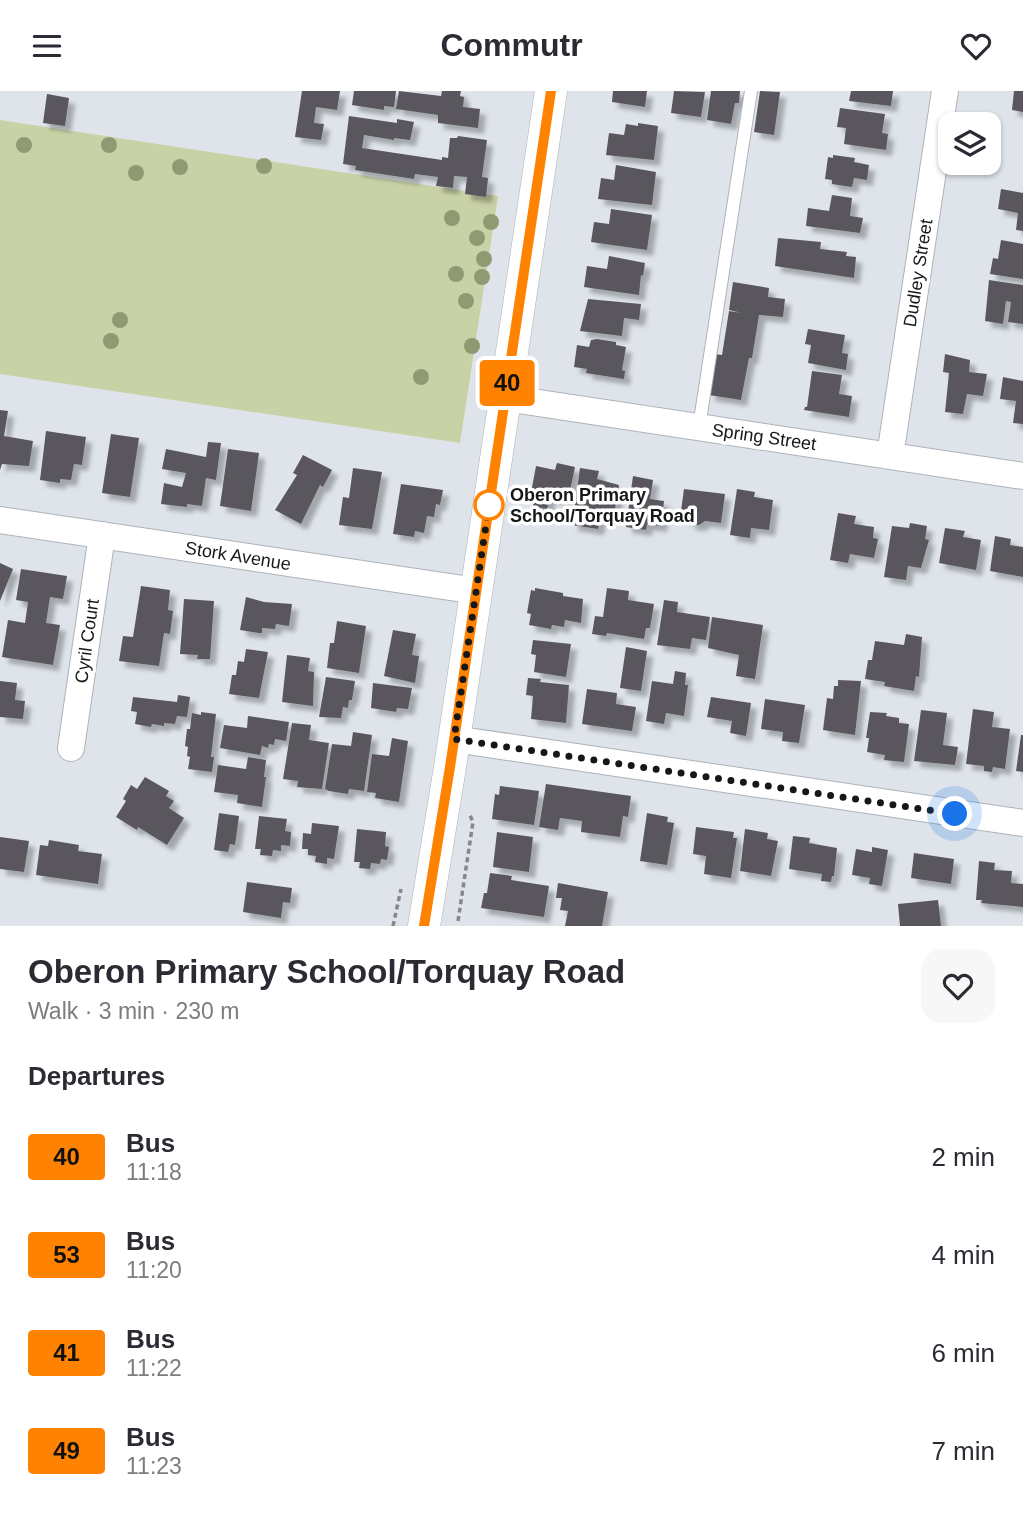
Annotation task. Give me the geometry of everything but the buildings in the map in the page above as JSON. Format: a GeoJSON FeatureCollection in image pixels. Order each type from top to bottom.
{"type":"FeatureCollection","features":[{"type":"Feature","properties":{"kind":"street"},"geometry":{"type":"LineString","coordinates":[[424,926],[551,91]]}},
{"type":"Feature","properties":{"kind":"street","name":"Dudley Street"},"geometry":{"type":"LineString","coordinates":[[890,456],[946,91]]}},
{"type":"Feature","properties":{"kind":"street","name":"Spring Street"},"geometry":{"type":"LineString","coordinates":[[505,398],[1023,476]]}},
{"type":"Feature","properties":{"kind":"street","name":"Stork Avenue"},"geometry":{"type":"LineString","coordinates":[[0,520],[477,591]]}},
{"type":"Feature","properties":{"kind":"street","name":"Cyril Court"},"geometry":{"type":"LineString","coordinates":[[71,748],[102,535]]}},
{"type":"Feature","properties":{"kind":"street"},"geometry":{"type":"LineString","coordinates":[[454,739],[1023,824]]}},
{"type":"Feature","properties":{"kind":"lane"},"geometry":{"type":"LineString","coordinates":[[699,428],[751,91]]}},
{"type":"Feature","properties":{"kind":"path"},"geometry":{"type":"LineString","coordinates":[[458,922],[473,822]]}},
{"type":"Feature","properties":{"kind":"path"},"geometry":{"type":"LineString","coordinates":[[393,926],[401,889]]}},
{"type":"Feature","properties":{"kind":"green space"},"geometry":{"type":"Polygon","coordinates":[[[0,120],[498,196],[460,443],[0,374],[0,120]]]}},
{"type":"Feature","properties":{"kind":"bus line","name":"40"},"geometry":{"type":"LineString","coordinates":[[424,926],[551,91]]}},
{"type":"Feature","properties":{"kind":"place","name":"Oberon Primary School/Torquay Road"},"geometry":{"type":"Point","coordinates":[489,505]}},
{"type":"Feature","properties":{"kind":"route"},"geometry":{"type":"LineString","coordinates":[[489,505],[454,739],[955,814]]}}]}
